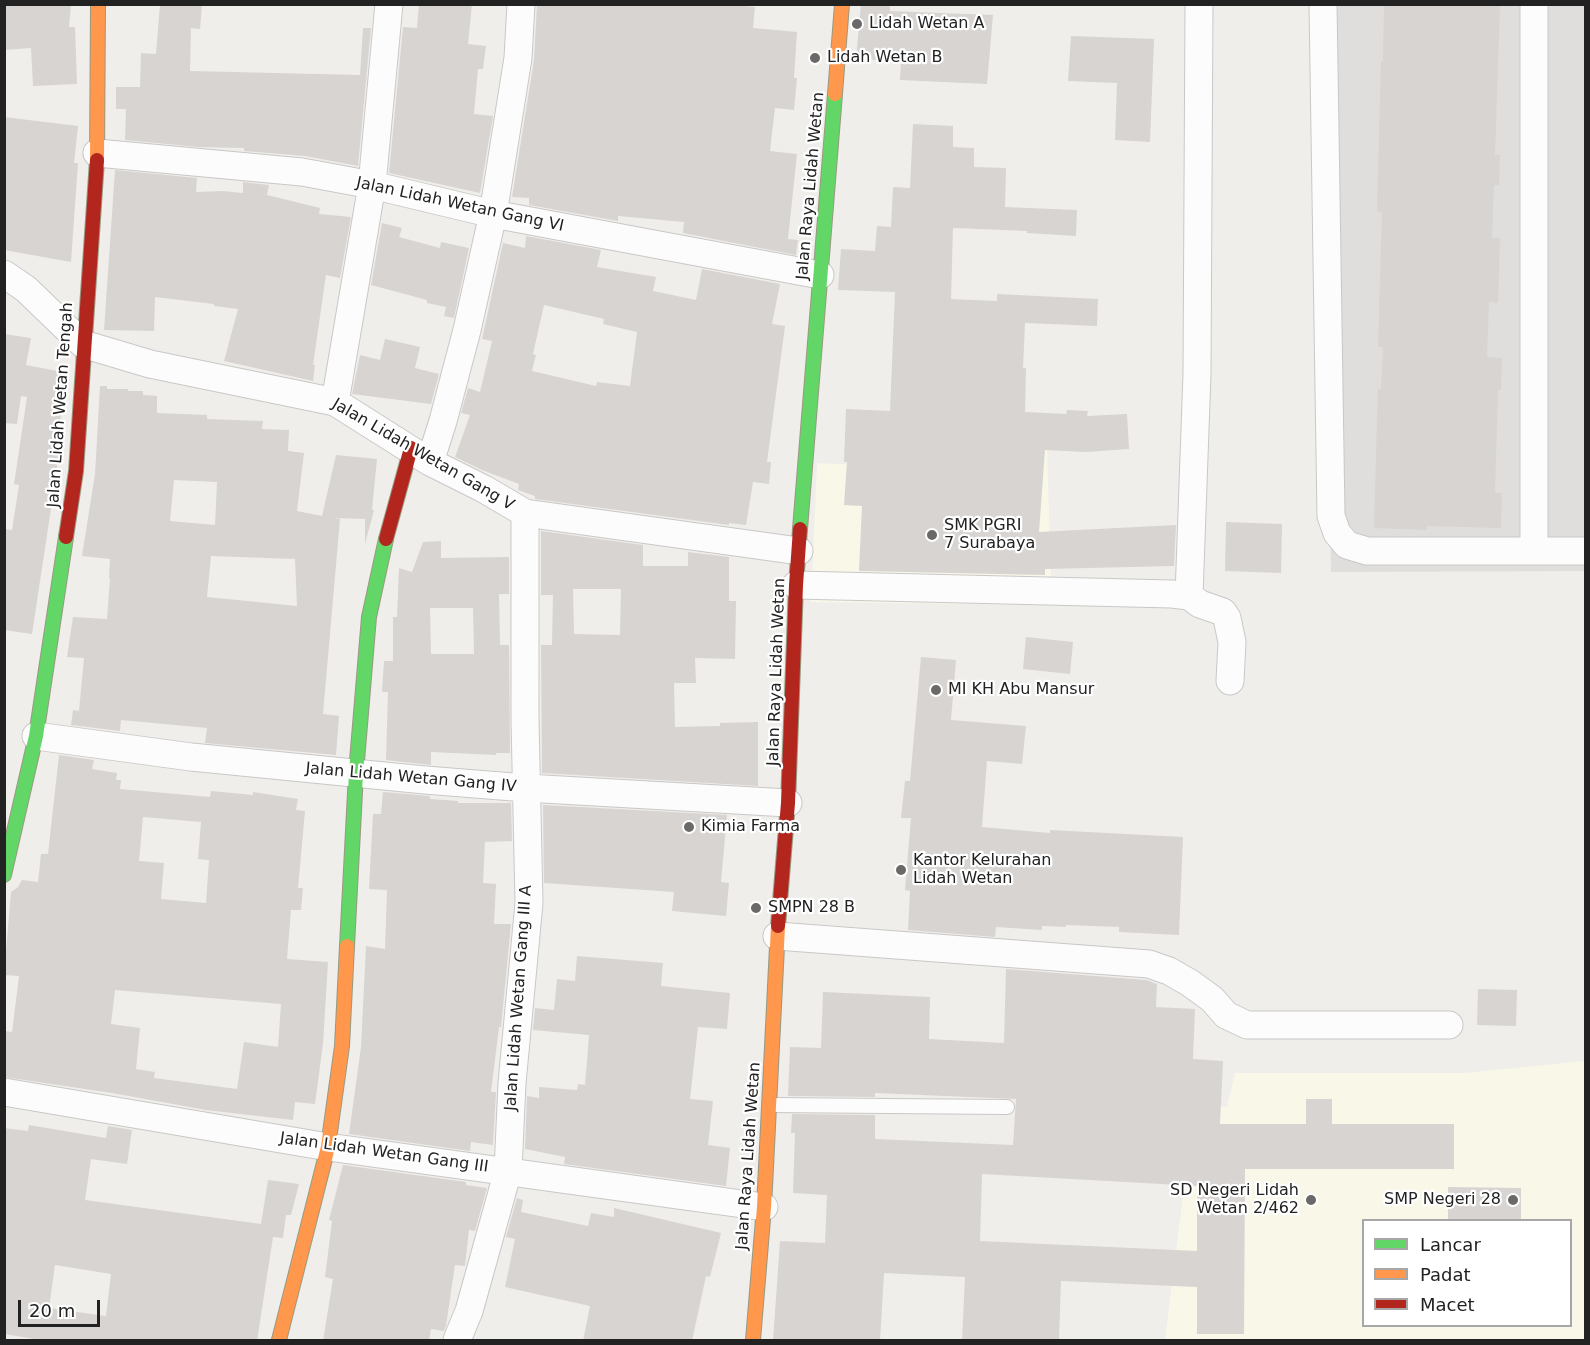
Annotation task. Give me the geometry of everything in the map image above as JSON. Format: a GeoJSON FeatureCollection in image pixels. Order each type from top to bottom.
{"type":"FeatureCollection","features":[{"type":"Feature","properties":{"kind":"street","name":"Jalan Lidah Wetan Tengah"},"geometry":{"type":"LineString","coordinates":[[4,875],[15,785],[36,736],[76,471],[97,153],[98,4]]}},
{"type":"Feature","properties":{"kind":"street"},"geometry":{"type":"LineString","coordinates":[[335,402],[372,185],[389,4]]}},
{"type":"Feature","properties":{"kind":"street"},"geometry":{"type":"LineString","coordinates":[[279,1341],[328,1147],[342,1046],[356,772],[369,617],[385,542],[421,455],[443,421],[467,330],[493,214],[518,58],[521,4]]}},
{"type":"Feature","properties":{"kind":"street","name":"Jalan Raya Lidah Wetan"},"geometry":{"type":"LineString","coordinates":[[753,1341],[764,1207],[777,936],[788,803],[796,585],[842,4]]}},
{"type":"Feature","properties":{"kind":"street"},"geometry":{"type":"LineString","coordinates":[[1189,596],[1197,374],[1199,4]]}},
{"type":"Feature","properties":{"kind":"street"},"geometry":{"type":"LineString","coordinates":[[1323,4],[1331,516],[1337,533],[1347,545],[1367,551],[1586,551]]}},
{"type":"Feature","properties":{"kind":"street"},"geometry":{"type":"LineString","coordinates":[[1534,4],[1534,551]]}},
{"type":"Feature","properties":{"kind":"street","name":"Jalan Lidah Wetan Gang VI"},"geometry":{"type":"LineString","coordinates":[[97,153],[302,172],[372,185],[493,214],[820,275]]}},
{"type":"Feature","properties":{"kind":"street","name":"Jalan Lidah Wetan Gang V"},"geometry":{"type":"LineString","coordinates":[[4,274],[26,289],[83,344],[150,364],[335,402],[421,455],[525,513],[799,551]]}},
{"type":"Feature","properties":{"kind":"street","name":"Jalan Lidah Wetan Gang III A"},"geometry":{"type":"LineString","coordinates":[[457,1341],[469,1311],[508,1171],[512,1083],[529,903],[526,788],[525,513]]}},
{"type":"Feature","properties":{"kind":"street"},"geometry":{"type":"LineString","coordinates":[[796,585],[1189,596],[1200,604],[1224,612],[1232,642],[1230,681]]}},
{"type":"Feature","properties":{"kind":"street","name":"Jalan Lidah Wetan Gang IV"},"geometry":{"type":"LineString","coordinates":[[36,736],[191,757],[526,788],[788,803]]}},
{"type":"Feature","properties":{"kind":"street"},"geometry":{"type":"LineString","coordinates":[[777,936],[1149,964],[1169,971],[1190,983],[1212,999],[1226,1015],[1246,1025],[1449,1025]]}},
{"type":"Feature","properties":{"kind":"street","name":"Jalan Lidah Wetan Gang III"},"geometry":{"type":"LineString","coordinates":[[4,1092],[328,1147],[764,1207]]}},
{"type":"Feature","properties":{"kind":"lane"},"geometry":{"type":"LineString","coordinates":[[770,1105],[1007,1107]]}},
{"type":"Feature","properties":{"kind":"shaded area"},"geometry":{"type":"Polygon","coordinates":[[[1320,5],[1585,5],[1585,571],[1331,572],[1320,5]]]}},
{"type":"Feature","properties":{"kind":"shaded area","name":"SMK PGRI 7 Surabaya"},"geometry":{"type":"Polygon","coordinates":[[[925,445],[1047,450],[1052,605],[811,602],[817,463],[924,468],[925,445]]]}},
{"type":"Feature","properties":{"kind":"shaded area","name":"SD Negeri Lidah Wetan 2/462"},"geometry":{"type":"Polygon","coordinates":[[[1585,1061],[1585,1340],[1165,1340],[1194,1106],[1227,1107],[1235,1073],[1464,1073],[1585,1061]]]}},
{"type":"Feature","properties":{"kind":"building"},"geometry":{"type":"Polygon","coordinates":[[[4,4],[71,4],[69,27],[75,27],[77,84],[33,86],[31,48],[4,50],[4,4]]]}},
{"type":"Feature","properties":{"kind":"building"},"geometry":{"type":"Polygon","coordinates":[[[160,4],[202,4],[200,29],[191,28],[190,71],[360,75],[363,28],[371,28],[358,166],[305,156],[244,151],[244,148],[198,147],[125,140],[126,109],[116,109],[116,87],[140,87],[141,53],[156,54],[160,4]]]}},
{"type":"Feature","properties":{"kind":"building"},"geometry":{"type":"Polygon","coordinates":[[[419,4],[472,4],[468,44],[486,46],[483,69],[478,69],[474,114],[493,116],[480,193],[389,173],[403,27],[417,28],[419,4]]]}},
{"type":"Feature","properties":{"kind":"building"},"geometry":{"type":"Polygon","coordinates":[[[537,4],[727,4],[755,7],[753,28],[797,32],[794,110],[775,108],[770,151],[797,154],[788,239],[798,240],[796,255],[683,233],[684,222],[618,216],[618,221],[529,205],[529,198],[512,197],[534,60],[537,4]]]}},
{"type":"Feature","properties":{"kind":"building"},"geometry":{"type":"Polygon","coordinates":[[[861,4],[890,4],[890,11],[993,15],[987,84],[900,80],[901,61],[856,59],[861,4]]]}},
{"type":"Feature","properties":{"kind":"building"},"geometry":{"type":"Polygon","coordinates":[[[1384,4],[1500,4],[1495,155],[1500,155],[1499,185],[1494,185],[1492,238],[1500,238],[1498,303],[1489,302],[1487,357],[1502,358],[1501,390],[1498,390],[1495,493],[1502,493],[1501,528],[1427,526],[1427,530],[1374,528],[1378,389],[1381,389],[1383,347],[1378,347],[1382,212],[1377,212],[1384,4]]]}},
{"type":"Feature","properties":{"kind":"building"},"geometry":{"type":"Polygon","coordinates":[[[1071,36],[1154,39],[1150,142],[1115,140],[1117,83],[1068,81],[1071,36]]]}},
{"type":"Feature","properties":{"kind":"building"},"geometry":{"type":"Polygon","coordinates":[[[4,117],[78,126],[74,163],[78,163],[71,262],[4,250],[4,117]]]}},
{"type":"Feature","properties":{"kind":"building"},"geometry":{"type":"Polygon","coordinates":[[[913,124],[953,126],[953,147],[974,148],[974,167],[1006,168],[1005,207],[1077,210],[1076,236],[1027,233],[1027,231],[953,228],[951,299],[997,301],[997,294],[1098,299],[1097,326],[1025,323],[1023,368],[1026,368],[1025,412],[1066,414],[1067,410],[1088,411],[1087,416],[1127,414],[1129,449],[1086,452],[1045,450],[1039,532],[1176,525],[1174,566],[1045,569],[1045,575],[859,571],[862,506],[844,505],[847,462],[844,462],[846,409],[890,411],[895,292],[838,290],[841,249],[875,251],[877,226],[891,227],[893,187],[910,188],[913,124]]]}},
{"type":"Feature","properties":{"kind":"building"},"geometry":{"type":"Polygon","coordinates":[[[115,170],[197,178],[196,192],[243,193],[243,182],[269,185],[267,195],[320,208],[319,214],[351,217],[340,278],[326,275],[313,365],[315,365],[313,381],[224,361],[238,309],[155,297],[154,331],[104,330],[115,170]]]}},
{"type":"Feature","properties":{"kind":"building"},"geometry":{"type":"Polygon","coordinates":[[[382,223],[402,228],[399,237],[440,248],[441,242],[469,248],[454,318],[444,316],[446,307],[371,285],[382,223]]]}},
{"type":"Feature","properties":{"kind":"building"},"geometry":{"type":"Polygon","coordinates":[[[526,236],[601,250],[597,267],[656,277],[653,291],[696,300],[702,269],[780,284],[772,324],[785,326],[767,462],[771,462],[769,484],[753,482],[746,525],[729,523],[729,525],[535,499],[535,496],[518,490],[519,484],[455,457],[470,415],[461,413],[468,388],[480,392],[492,341],[482,339],[503,243],[525,248],[526,236]],[[544,305],[533,354],[536,355],[532,371],[596,386],[597,382],[630,386],[637,332],[603,324],[604,319],[544,305]]]}},
{"type":"Feature","properties":{"kind":"building"},"geometry":{"type":"Polygon","coordinates":[[[4,334],[31,338],[26,365],[63,372],[57,469],[32,634],[4,630],[4,529],[12,530],[19,485],[14,484],[27,397],[21,396],[17,424],[4,423],[4,334]]]}},
{"type":"Feature","properties":{"kind":"building"},"geometry":{"type":"Polygon","coordinates":[[[385,339],[420,347],[415,368],[439,374],[431,404],[352,394],[360,355],[380,360],[385,339]]]}},
{"type":"Feature","properties":{"kind":"building"},"geometry":{"type":"Polygon","coordinates":[[[100,386],[107,386],[107,389],[143,391],[143,395],[157,396],[157,413],[207,415],[207,419],[263,421],[262,429],[289,430],[288,451],[304,453],[297,511],[322,516],[336,455],[377,459],[372,510],[374,510],[365,544],[365,519],[333,518],[340,519],[323,714],[339,716],[336,755],[205,743],[207,728],[121,720],[120,731],[71,725],[73,710],[79,711],[84,658],[67,657],[73,617],[107,619],[110,559],[82,556],[95,474],[100,386]],[[174,480],[170,521],[215,525],[217,482],[174,480]],[[211,556],[207,597],[297,606],[295,559],[211,556]]]}},
{"type":"Feature","properties":{"kind":"building"},"geometry":{"type":"Polygon","coordinates":[[[1226,522],[1282,524],[1281,573],[1225,571],[1226,522]]]}},
{"type":"Feature","properties":{"kind":"building"},"geometry":{"type":"Polygon","coordinates":[[[541,531],[643,545],[643,566],[688,566],[688,552],[729,557],[729,601],[736,601],[735,659],[695,658],[696,683],[674,683],[675,727],[758,722],[758,786],[542,773],[541,645],[552,645],[553,595],[541,595],[541,531]],[[573,589],[574,634],[620,635],[621,589],[573,589]]]}},
{"type":"Feature","properties":{"kind":"building"},"geometry":{"type":"Polygon","coordinates":[[[441,541],[441,558],[509,557],[509,594],[499,594],[500,645],[509,645],[510,753],[496,753],[496,755],[431,752],[431,765],[386,760],[388,692],[382,692],[384,661],[393,661],[393,617],[397,617],[399,568],[412,572],[423,542],[441,541]],[[430,608],[431,654],[474,654],[473,608],[430,608]]]}},
{"type":"Feature","properties":{"kind":"building"},"geometry":{"type":"Polygon","coordinates":[[[1026,637],[1073,642],[1070,674],[1023,669],[1026,637]]]}},
{"type":"Feature","properties":{"kind":"building"},"geometry":{"type":"Polygon","coordinates":[[[921,657],[956,660],[951,720],[1026,726],[1022,764],[987,761],[982,827],[1050,833],[1050,830],[1183,837],[1179,935],[1119,932],[1119,927],[1066,925],[1066,927],[1042,926],[1042,930],[996,927],[995,937],[908,930],[910,891],[905,890],[911,818],[901,818],[905,781],[910,781],[921,657]]]}},
{"type":"Feature","properties":{"kind":"building"},"geometry":{"type":"Polygon","coordinates":[[[59,755],[94,760],[92,769],[117,773],[116,780],[121,780],[120,789],[210,797],[211,791],[253,795],[253,792],[298,799],[296,810],[305,811],[298,888],[303,888],[301,910],[291,910],[287,959],[328,962],[323,1044],[315,1104],[295,1102],[293,1120],[206,1110],[4,1077],[4,1031],[12,1032],[19,976],[4,975],[11,892],[22,880],[38,882],[41,854],[48,854],[59,755]],[[143,817],[139,861],[164,863],[161,899],[206,903],[209,860],[198,859],[201,822],[143,817]],[[115,990],[111,1024],[140,1028],[136,1069],[155,1072],[154,1078],[237,1089],[244,1042],[278,1047],[281,1004],[115,990]]]}},
{"type":"Feature","properties":{"kind":"building"},"geometry":{"type":"Polygon","coordinates":[[[383,792],[430,796],[430,799],[458,801],[458,803],[511,803],[512,841],[485,842],[483,883],[496,884],[494,924],[511,924],[501,1027],[499,1027],[491,1092],[496,1092],[493,1145],[471,1142],[470,1151],[349,1134],[361,1047],[366,946],[385,949],[387,890],[369,889],[373,814],[381,814],[383,792]]]}},
{"type":"Feature","properties":{"kind":"building"},"geometry":{"type":"Polygon","coordinates":[[[543,805],[727,815],[721,882],[729,883],[726,916],[672,911],[674,892],[544,883],[543,805]]]}},
{"type":"Feature","properties":{"kind":"building"},"geometry":{"type":"Polygon","coordinates":[[[577,956],[663,963],[661,986],[730,993],[727,1029],[698,1027],[690,1099],[713,1101],[708,1145],[730,1148],[726,1186],[564,1164],[565,1157],[525,1149],[527,1096],[539,1098],[539,1087],[577,1090],[578,1084],[585,1085],[589,1035],[533,1030],[535,1008],[554,1010],[557,979],[575,981],[577,956]]]}},
{"type":"Feature","properties":{"kind":"building"},"geometry":{"type":"Polygon","coordinates":[[[1006,969],[1146,980],[1157,984],[1156,1007],[1195,1009],[1193,1059],[1223,1061],[1220,1124],[1306,1124],[1306,1099],[1332,1099],[1332,1124],[1454,1124],[1454,1169],[1245,1169],[1244,1334],[1197,1334],[1197,1287],[1061,1281],[1059,1341],[962,1341],[965,1277],[884,1273],[880,1341],[773,1341],[780,1241],[825,1243],[827,1195],[793,1193],[795,1133],[791,1133],[792,1114],[875,1115],[875,1139],[1013,1145],[1016,1099],[875,1093],[875,1097],[788,1096],[790,1047],[821,1048],[823,992],[930,997],[929,1039],[1004,1043],[1006,969]],[[982,1174],[980,1241],[1197,1251],[1197,1186],[982,1174]]]}},
{"type":"Feature","properties":{"kind":"building"},"geometry":{"type":"Polygon","coordinates":[[[1478,989],[1517,990],[1516,1026],[1477,1025],[1478,989]]]}},
{"type":"Feature","properties":{"kind":"building"},"geometry":{"type":"Polygon","coordinates":[[[29,1125],[106,1138],[108,1126],[132,1130],[127,1164],[91,1159],[85,1200],[261,1224],[268,1180],[299,1184],[291,1215],[286,1215],[283,1238],[273,1237],[257,1341],[47,1341],[4,1334],[4,1128],[28,1131],[29,1125]],[[55,1265],[49,1308],[106,1316],[111,1274],[55,1265]]]}},
{"type":"Feature","properties":{"kind":"building"},"geometry":{"type":"Polygon","coordinates":[[[343,1165],[466,1182],[466,1185],[487,1188],[475,1231],[469,1230],[465,1266],[455,1265],[446,1326],[444,1331],[431,1329],[429,1341],[323,1341],[333,1279],[325,1277],[332,1221],[329,1220],[343,1165]]]}},
{"type":"Feature","properties":{"kind":"building"},"geometry":{"type":"Polygon","coordinates":[[[1448,1187],[1521,1188],[1521,1219],[1448,1219],[1448,1187]]]}},
{"type":"Feature","properties":{"kind":"building"},"geometry":{"type":"Polygon","coordinates":[[[517,1198],[523,1200],[521,1212],[588,1226],[591,1213],[614,1217],[614,1208],[721,1233],[710,1277],[706,1276],[692,1341],[583,1341],[590,1306],[505,1287],[515,1239],[506,1237],[517,1198]]]}},
{"type":"Feature","properties":{"kind":"traffic: fast"},"geometry":{"type":"LineString","coordinates":[[800,529],[835,94]]}},
{"type":"Feature","properties":{"kind":"traffic: fast"},"geometry":{"type":"LineString","coordinates":[[4,875],[36,736],[66,537]]}},
{"type":"Feature","properties":{"kind":"traffic: fast"},"geometry":{"type":"LineString","coordinates":[[347,946],[356,773],[369,617],[386,539]]}},
{"type":"Feature","properties":{"kind":"traffic: slow"},"geometry":{"type":"LineString","coordinates":[[97,160],[98,4]]}},
{"type":"Feature","properties":{"kind":"traffic: slow"},"geometry":{"type":"LineString","coordinates":[[835,94],[842,4]]}},
{"type":"Feature","properties":{"kind":"traffic: slow"},"geometry":{"type":"LineString","coordinates":[[753,1340],[764,1207],[778,926]]}},
{"type":"Feature","properties":{"kind":"traffic: slow"},"geometry":{"type":"LineString","coordinates":[[279,1340],[328,1147],[342,1046],[347,946]]}},
{"type":"Feature","properties":{"kind":"traffic: jam"},"geometry":{"type":"LineString","coordinates":[[66,537],[76,471],[97,160]]}},
{"type":"Feature","properties":{"kind":"traffic: jam"},"geometry":{"type":"LineString","coordinates":[[386,539],[411,448]]}},
{"type":"Feature","properties":{"kind":"traffic: jam"},"geometry":{"type":"LineString","coordinates":[[778,926],[788,803],[800,529]]}},
{"type":"Feature","properties":{"kind":"place","name":"Lidah Wetan A"},"geometry":{"type":"Point","coordinates":[857,24]}},
{"type":"Feature","properties":{"kind":"place","name":"Lidah Wetan B"},"geometry":{"type":"Point","coordinates":[815,58]}},
{"type":"Feature","properties":{"kind":"place","name":"SMK PGRI 7 Surabaya"},"geometry":{"type":"Point","coordinates":[932,535]}},
{"type":"Feature","properties":{"kind":"place","name":"MI KH Abu Mansur"},"geometry":{"type":"Point","coordinates":[936,690]}},
{"type":"Feature","properties":{"kind":"place","name":"Kimia Farma"},"geometry":{"type":"Point","coordinates":[689,827]}},
{"type":"Feature","properties":{"kind":"place","name":"Kantor Kelurahan Lidah Wetan"},"geometry":{"type":"Point","coordinates":[901,870]}},
{"type":"Feature","properties":{"kind":"place","name":"SMPN 28 B"},"geometry":{"type":"Point","coordinates":[756,908]}},
{"type":"Feature","properties":{"kind":"place","name":"SD Negeri Lidah Wetan 2/462"},"geometry":{"type":"Point","coordinates":[1311,1200]}},
{"type":"Feature","properties":{"kind":"place","name":"SMP Negeri 28"},"geometry":{"type":"Point","coordinates":[1513,1200]}}]}
